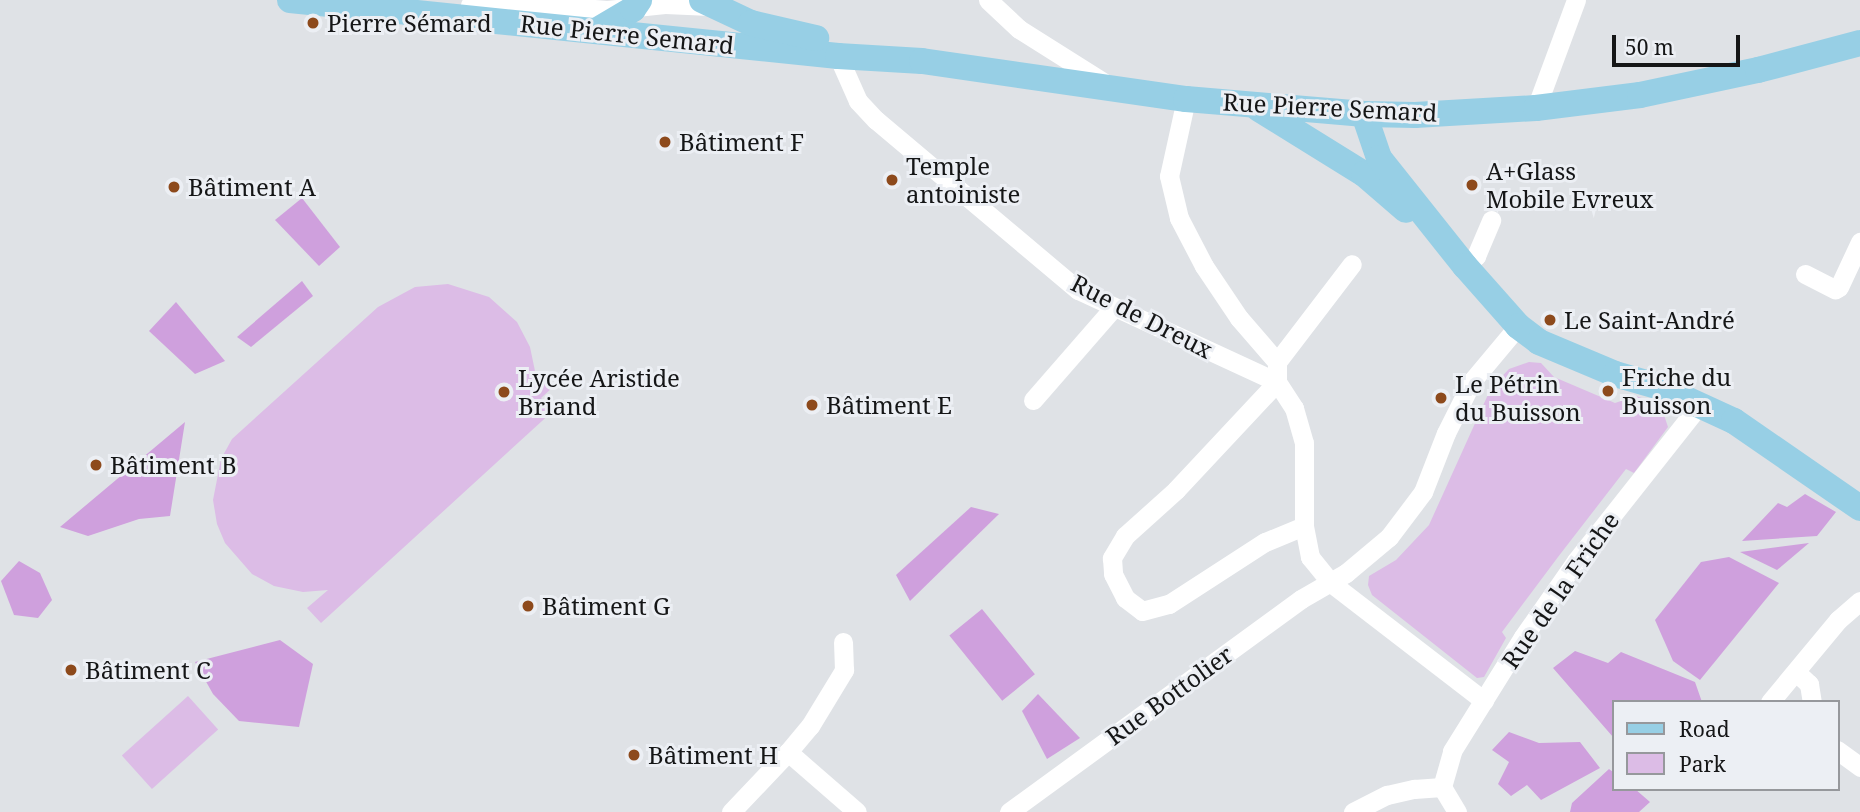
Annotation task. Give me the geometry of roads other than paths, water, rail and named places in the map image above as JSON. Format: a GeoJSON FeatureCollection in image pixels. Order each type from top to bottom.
{"type":"FeatureCollection","features":[{"type":"Feature","properties":{"kind":"main road","name":"Rue Pierre Semard"},"geometry":{"type":"LineString","coordinates":[[290,0],[838,56],[922,61],[1186,99],[1255,107],[1364,114],[1415,115],[1536,108],[1640,95],[1758,70],[1860,43]]}},
{"type":"Feature","properties":{"kind":"main road","name":"Rue Pierre Semard"},"geometry":{"type":"LineString","coordinates":[[706,3],[751,23],[784,32],[885,50],[922,61]]}},
{"type":"Feature","properties":{"kind":"main road"},"geometry":{"type":"LineString","coordinates":[[596,31],[636,5]]}},
{"type":"Feature","properties":{"kind":"main road"},"geometry":{"type":"LineString","coordinates":[[1255,107],[1364,174],[1458,257]]}},
{"type":"Feature","properties":{"kind":"main road"},"geometry":{"type":"LineString","coordinates":[[1364,114],[1379,158],[1458,257],[1518,326],[1539,342],[1700,404],[1734,421],[1860,508]]}},
{"type":"Feature","properties":{"kind":"street"},"geometry":{"type":"LineString","coordinates":[[411,0],[513,9],[706,3]]}},
{"type":"Feature","properties":{"kind":"street"},"geometry":{"type":"LineString","coordinates":[[988,0],[1019,29],[1112,88]]}},
{"type":"Feature","properties":{"kind":"street"},"geometry":{"type":"LineString","coordinates":[[1536,108],[1576,0]]}},
{"type":"Feature","properties":{"kind":"street","name":"Rue de Dreux"},"geometry":{"type":"LineString","coordinates":[[838,56],[858,101],[876,120],[1078,290],[1277,382]]}},
{"type":"Feature","properties":{"kind":"street"},"geometry":{"type":"LineString","coordinates":[[1186,99],[1169,176],[1179,218],[1203,266],[1239,318],[1277,362]]}},
{"type":"Feature","properties":{"kind":"street"},"geometry":{"type":"LineString","coordinates":[[1458,257],[1476,256],[1491,220]]}},
{"type":"Feature","properties":{"kind":"street"},"geometry":{"type":"LineString","coordinates":[[1805,274],[1835,289],[1839,287],[1860,242]]}},
{"type":"Feature","properties":{"kind":"street"},"geometry":{"type":"LineString","coordinates":[[1352,264],[1277,362],[1277,382],[1294,408],[1304,443],[1304,526],[1310,557],[1331,583],[1484,701]]}},
{"type":"Feature","properties":{"kind":"street"},"geometry":{"type":"LineString","coordinates":[[1033,400],[1114,307]]}},
{"type":"Feature","properties":{"kind":"street","name":"Rue Bottolier"},"geometry":{"type":"LineString","coordinates":[[1009,812],[1290,607],[1331,583],[1389,537],[1423,492],[1446,433],[1472,381],[1518,326]]}},
{"type":"Feature","properties":{"kind":"street"},"geometry":{"type":"LineString","coordinates":[[1277,382],[1176,490],[1125,536],[1112,558],[1113,574],[1125,598],[1142,611],[1168,604],[1265,542],[1304,526]]}},
{"type":"Feature","properties":{"kind":"street","name":"Rue de la Friche"},"geometry":{"type":"LineString","coordinates":[[1442,787],[1452,751],[1523,637],[1576,561],[1700,404]]}},
{"type":"Feature","properties":{"kind":"street"},"geometry":{"type":"LineString","coordinates":[[1772,700],[1838,620],[1860,601]]}},
{"type":"Feature","properties":{"kind":"street"},"geometry":{"type":"LineString","coordinates":[[731,812],[810,726],[844,670],[843,642]]}},
{"type":"Feature","properties":{"kind":"street"},"geometry":{"type":"LineString","coordinates":[[1796,672],[1809,684],[1812,700]]}},
{"type":"Feature","properties":{"kind":"street"},"geometry":{"type":"LineString","coordinates":[[1839,751],[1860,767]]}},
{"type":"Feature","properties":{"kind":"street"},"geometry":{"type":"LineString","coordinates":[[788,752],[857,812]]}},
{"type":"Feature","properties":{"kind":"street"},"geometry":{"type":"LineString","coordinates":[[1353,812],[1387,795],[1442,787],[1457,812]]}},
{"type":"Feature","properties":{"kind":"place","name":"Pierre Sémard"},"geometry":{"type":"Point","coordinates":[313,23]}},
{"type":"Feature","properties":{"kind":"place","name":"Bâtiment F"},"geometry":{"type":"Point","coordinates":[665,142]}},
{"type":"Feature","properties":{"kind":"place","name":"Temple antoiniste"},"geometry":{"type":"Point","coordinates":[892,180]}},
{"type":"Feature","properties":{"kind":"place","name":"A+Glass Mobile Evreux"},"geometry":{"type":"Point","coordinates":[1472,185]}},
{"type":"Feature","properties":{"kind":"place","name":"Bâtiment A"},"geometry":{"type":"Point","coordinates":[174,187]}},
{"type":"Feature","properties":{"kind":"place","name":"Le Saint-André"},"geometry":{"type":"Point","coordinates":[1550,320]}},
{"type":"Feature","properties":{"kind":"place","name":"Friche du Buisson"},"geometry":{"type":"Point","coordinates":[1608,391]}},
{"type":"Feature","properties":{"kind":"place","name":"Lycée Aristide Briand"},"geometry":{"type":"Point","coordinates":[504,392]}},
{"type":"Feature","properties":{"kind":"place","name":"Le Pétrin du Buisson"},"geometry":{"type":"Point","coordinates":[1441,398]}},
{"type":"Feature","properties":{"kind":"place","name":"Bâtiment E"},"geometry":{"type":"Point","coordinates":[812,405]}},
{"type":"Feature","properties":{"kind":"place","name":"Bâtiment B"},"geometry":{"type":"Point","coordinates":[96,465]}},
{"type":"Feature","properties":{"kind":"place","name":"Bâtiment G"},"geometry":{"type":"Point","coordinates":[528,606]}},
{"type":"Feature","properties":{"kind":"place","name":"Bâtiment C"},"geometry":{"type":"Point","coordinates":[71,670]}},
{"type":"Feature","properties":{"kind":"place","name":"Bâtiment H"},"geometry":{"type":"Point","coordinates":[634,755]}}]}
